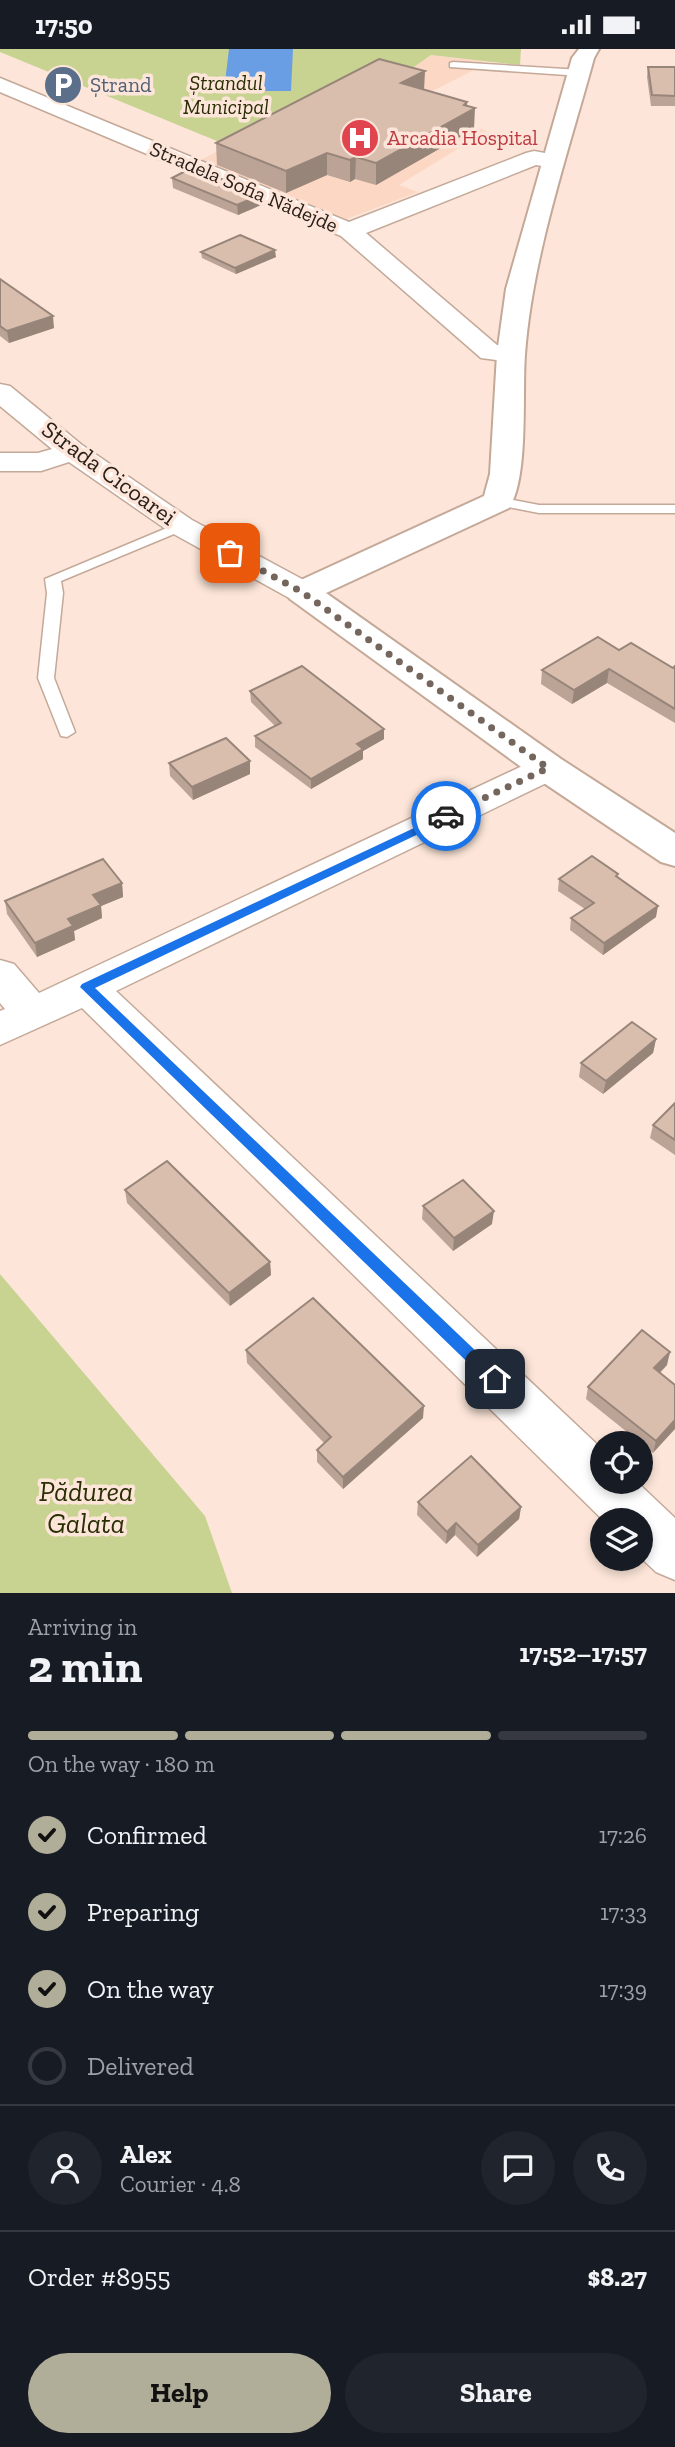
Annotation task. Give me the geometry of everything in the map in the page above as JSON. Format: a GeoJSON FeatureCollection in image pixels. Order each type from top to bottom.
{"type":"FeatureCollection","features":[{"type":"Feature","properties":{"kind":"street"},"geometry":{"type":"LineString","coordinates":[[302,592],[498,501],[505,474],[511,354],[519,289],[583,58],[589,49]]}},
{"type":"Feature","properties":{"kind":"street","name":"Stradela Sofia Nădejde"},"geometry":{"type":"LineString","coordinates":[[0,84],[349,231],[490,352],[511,354]]}},
{"type":"Feature","properties":{"kind":"street"},"geometry":{"type":"LineString","coordinates":[[349,231],[534,157],[553,161]]}},
{"type":"Feature","properties":{"kind":"street","name":"Strada Cicoarei"},"geometry":{"type":"LineString","coordinates":[[0,392],[72,451],[181,526],[302,592],[548,768],[675,852]]}},
{"type":"Feature","properties":{"kind":"street"},"geometry":{"type":"LineString","coordinates":[[0,462],[41,462],[72,451]]}},
{"type":"Feature","properties":{"kind":"street"},"geometry":{"type":"LineString","coordinates":[[0,975],[16,1021],[548,768]]}},
{"type":"Feature","properties":{"kind":"street"},"geometry":{"type":"LineString","coordinates":[[86,987],[675,1554]]}},
{"type":"Feature","properties":{"kind":"lane"},"geometry":{"type":"LineString","coordinates":[[453,65],[581,73]]}},
{"type":"Feature","properties":{"kind":"lane"},"geometry":{"type":"LineString","coordinates":[[498,501],[539,509],[675,509]]}},
{"type":"Feature","properties":{"kind":"lane"},"geometry":{"type":"LineString","coordinates":[[67,731],[46,678],[55,593],[53,579],[181,526]]}},
{"type":"Feature","properties":{"kind":"shaded area","name":"Arcadia Hospital"},"geometry":{"type":"Polygon","coordinates":[[[431,55],[483,61],[472,71],[403,106],[487,131],[399,185],[418,192],[347,219],[199,161],[380,65],[414,67],[431,55]]]}},
{"type":"Feature","properties":{"kind":"green space","name":"Ștrandul Municipal"},"geometry":{"type":"Polygon","coordinates":[[[0,49],[521,49],[520,65],[431,55],[414,67],[380,65],[229,146],[0,52],[0,49]]]}},
{"type":"Feature","properties":{"kind":"green space","name":"Pădurea Galata"},"geometry":{"type":"Polygon","coordinates":[[[0,1274],[205,1516],[232,1593],[0,1593],[0,1274]]]}},
{"type":"Feature","properties":{"kind":"water"},"geometry":{"type":"Polygon","coordinates":[[[229,49],[293,49],[291,91],[224,91],[229,49]]]}},
{"type":"Feature","properties":{"kind":"building"},"geometry":{"type":"Polygon","coordinates":[[[379,59],[425,71],[401,83],[467,102],[464,105],[475,108],[376,163],[356,157],[350,160],[327,153],[286,171],[216,143],[379,59]]]}},
{"type":"Feature","properties":{"kind":"building"},"geometry":{"type":"Polygon","coordinates":[[[648,67],[675,67],[675,96],[652,95],[648,67]]]}},
{"type":"Feature","properties":{"kind":"building"},"geometry":{"type":"Polygon","coordinates":[[[193,167],[260,195],[237,205],[172,178],[193,167]]]}},
{"type":"Feature","properties":{"kind":"building"},"geometry":{"type":"Polygon","coordinates":[[[240,235],[275,250],[235,268],[201,252],[240,235]]]}},
{"type":"Feature","properties":{"kind":"building"},"geometry":{"type":"Polygon","coordinates":[[[0,279],[53,316],[7,331],[0,326],[0,279]]]}},
{"type":"Feature","properties":{"kind":"building"},"geometry":{"type":"Polygon","coordinates":[[[598,637],[619,650],[631,643],[673,668],[675,666],[675,709],[609,669],[574,690],[542,670],[598,637]]]}},
{"type":"Feature","properties":{"kind":"building"},"geometry":{"type":"Polygon","coordinates":[[[302,666],[384,729],[357,744],[363,749],[311,779],[255,736],[281,723],[250,691],[302,666]]]}},
{"type":"Feature","properties":{"kind":"building"},"geometry":{"type":"Polygon","coordinates":[[[226,738],[250,761],[192,787],[169,763],[226,738]]]}},
{"type":"Feature","properties":{"kind":"building"},"geometry":{"type":"Polygon","coordinates":[[[592,856],[658,906],[604,943],[571,918],[594,903],[559,879],[592,856]]]}},
{"type":"Feature","properties":{"kind":"building"},"geometry":{"type":"Polygon","coordinates":[[[103,859],[122,883],[93,895],[101,905],[68,919],[73,926],[35,943],[5,901],[103,859]]]}},
{"type":"Feature","properties":{"kind":"building"},"geometry":{"type":"Polygon","coordinates":[[[632,1022],[656,1039],[606,1081],[581,1063],[632,1022]]]}},
{"type":"Feature","properties":{"kind":"building"},"geometry":{"type":"Polygon","coordinates":[[[675,1103],[675,1140],[653,1125],[675,1103]]]}},
{"type":"Feature","properties":{"kind":"building"},"geometry":{"type":"Polygon","coordinates":[[[167,1161],[270,1262],[229,1293],[125,1190],[167,1161]]]}},
{"type":"Feature","properties":{"kind":"building"},"geometry":{"type":"Polygon","coordinates":[[[463,1180],[494,1211],[454,1238],[423,1206],[463,1180]]]}},
{"type":"Feature","properties":{"kind":"building"},"geometry":{"type":"Polygon","coordinates":[[[313,1298],[424,1406],[343,1477],[317,1450],[331,1437],[246,1350],[313,1298]]]}},
{"type":"Feature","properties":{"kind":"building"},"geometry":{"type":"Polygon","coordinates":[[[642,1330],[670,1352],[654,1368],[675,1385],[675,1420],[656,1441],[653,1439],[653,1431],[643,1431],[588,1387],[642,1330]]]}},
{"type":"Feature","properties":{"kind":"building"},"geometry":{"type":"Polygon","coordinates":[[[471,1456],[521,1507],[478,1545],[456,1523],[447,1532],[418,1502],[471,1456]]]}},
{"type":"Feature","properties":{"kind":"way so far"},"geometry":{"type":"LineString","coordinates":[[230,553],[302,592],[548,768],[446,816]]}},
{"type":"Feature","properties":{"kind":"place","name":"Ștrand"},"geometry":{"type":"Point","coordinates":[63,85]}},
{"type":"Feature","properties":{"kind":"place","name":"Arcadia Hospital"},"geometry":{"type":"Point","coordinates":[360,138]}},
{"type":"Feature","properties":{"kind":"route"},"geometry":{"type":"LineString","coordinates":[[446,816],[86,987],[495,1379]]}}]}
